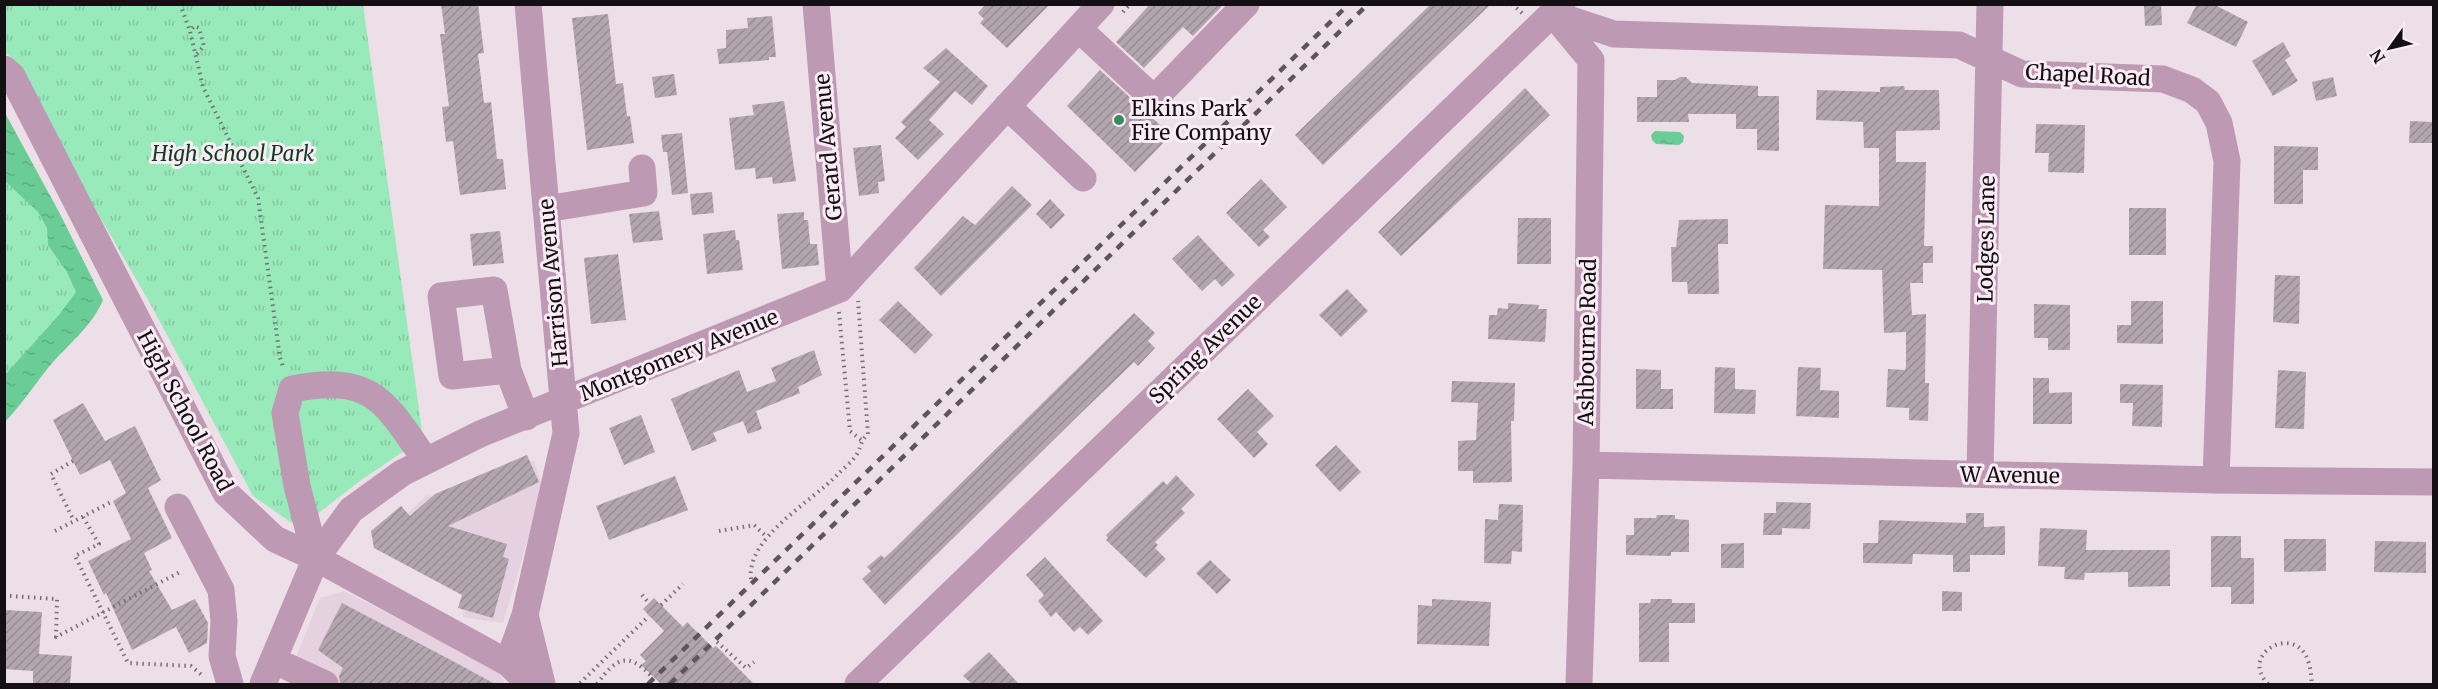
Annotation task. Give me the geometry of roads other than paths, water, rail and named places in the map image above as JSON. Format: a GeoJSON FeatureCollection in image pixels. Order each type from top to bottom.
{"type":"FeatureCollection","features":[{"type":"Feature","properties":{"kind":"street","name":"Harrison Avenue"},"geometry":{"type":"LineString","coordinates":[[508,663],[525,615],[566,433],[528,4]]}},
{"type":"Feature","properties":{"kind":"street","name":"Gerard Avenue"},"geometry":{"type":"LineString","coordinates":[[816,4],[842,298]]}},
{"type":"Feature","properties":{"kind":"street","name":"Montgomery Avenue"},"geometry":{"type":"LineString","coordinates":[[268,672],[316,558],[351,510],[402,473],[480,434],[842,298],[1007,106],[1101,4]]}},
{"type":"Feature","properties":{"kind":"street"},"geometry":{"type":"LineString","coordinates":[[1078,30],[1154,99],[1246,4]]}},
{"type":"Feature","properties":{"kind":"street","name":"Lodges Lane"},"geometry":{"type":"LineString","coordinates":[[1980,474],[1990,4]]}},
{"type":"Feature","properties":{"kind":"street","name":"Chapel Road"},"geometry":{"type":"LineString","coordinates":[[1557,9],[1614,34],[1959,45],[2022,74],[2163,79],[2177,83],[2208,102],[2219,123],[2227,161],[2216,480]]}},
{"type":"Feature","properties":{"kind":"street","name":"Ashbourne Road"},"geometry":{"type":"LineString","coordinates":[[1557,9],[1591,60],[1586,465],[1579,684]]}},
{"type":"Feature","properties":{"kind":"street","name":"Spring Avenue"},"geometry":{"type":"LineString","coordinates":[[858,684],[1557,9]]}},
{"type":"Feature","properties":{"kind":"street","name":"High School Road"},"geometry":{"type":"LineString","coordinates":[[4,69],[18,87],[226,493],[275,539],[316,558],[508,663],[530,684]]}},
{"type":"Feature","properties":{"kind":"street"},"geometry":{"type":"LineString","coordinates":[[1007,106],[1083,178]]}},
{"type":"Feature","properties":{"kind":"street"},"geometry":{"type":"LineString","coordinates":[[546,209],[644,193],[642,168]]}},
{"type":"Feature","properties":{"kind":"street"},"geometry":{"type":"LineString","coordinates":[[508,370],[526,417]]}},
{"type":"Feature","properties":{"kind":"street"},"geometry":{"type":"LineString","coordinates":[[316,558],[297,486],[285,413],[292,389],[321,384],[347,384],[372,395],[395,414],[426,461]]}},
{"type":"Feature","properties":{"kind":"street","name":"W Avenue"},"geometry":{"type":"LineString","coordinates":[[1586,465],[2216,480],[2433,482]]}},
{"type":"Feature","properties":{"kind":"street"},"geometry":{"type":"LineString","coordinates":[[178,507],[221,590],[224,621],[222,656],[230,684]]}},
{"type":"Feature","properties":{"kind":"street"},"geometry":{"type":"LineString","coordinates":[[525,615],[542,684]]}},
{"type":"Feature","properties":{"kind":"street"},"geometry":{"type":"LineString","coordinates":[[268,672],[325,684]]}},
{"type":"Feature","properties":{"kind":"water"},"geometry":{"type":"Polygon","coordinates":[[[4,111],[59,212],[103,300],[85,328],[48,368],[5,422],[5,375],[59,315],[76,292],[67,272],[48,245],[47,228],[38,212],[5,181],[4,111]]]}},
{"type":"Feature","properties":{"kind":"water"},"geometry":{"type":"Polygon","coordinates":[[[1655,131],[1680,132],[1684,136],[1683,142],[1679,145],[1656,144],[1651,135],[1655,131]]]}},
{"type":"Feature","properties":{"kind":"railway"},"geometry":{"type":"LineString","coordinates":[[648,684],[1349,4]]}},
{"type":"Feature","properties":{"kind":"railway"},"geometry":{"type":"LineString","coordinates":[[670,684],[1368,4]]}},
{"type":"Feature","properties":{"kind":"place","name":"Elkins Park Fire Company"},"geometry":{"type":"Point","coordinates":[1119,120]}},
{"type":"Feature","properties":{"kind":"park label","name":"High School Park"},"geometry":{"type":"Point","coordinates":[233,153]}}]}
